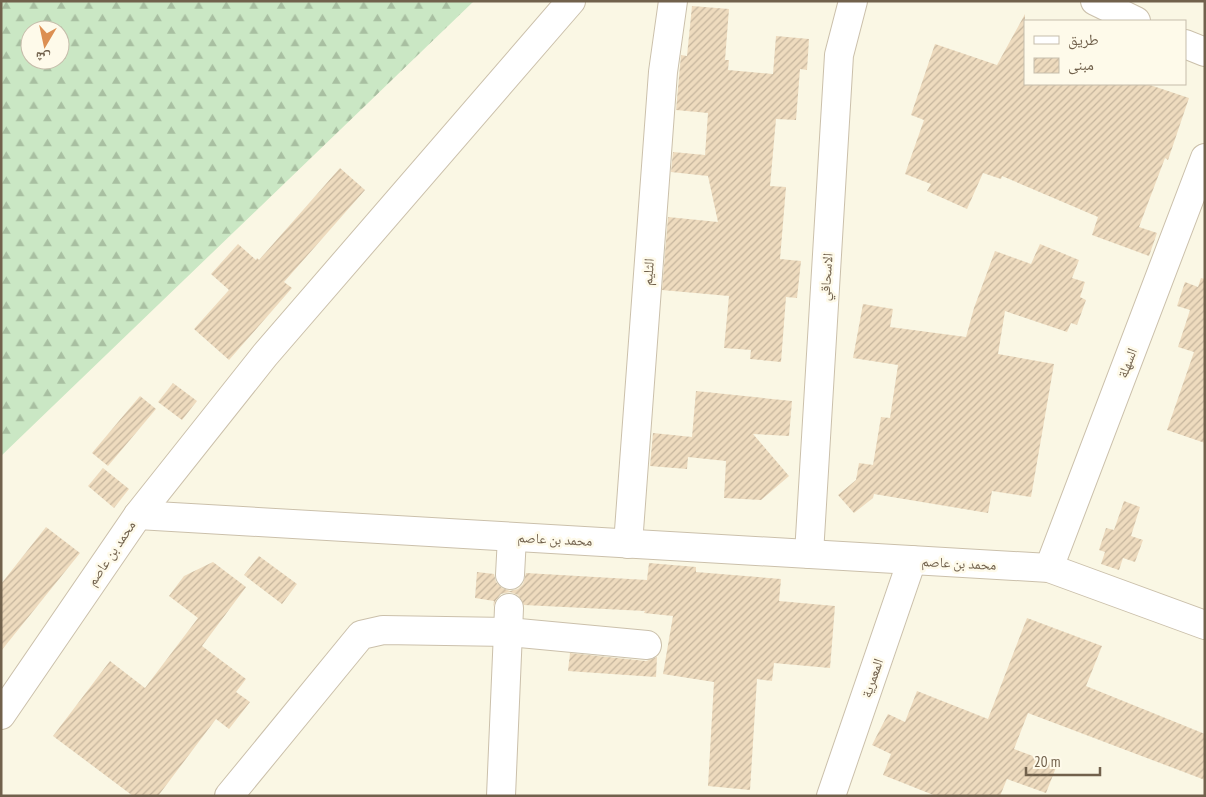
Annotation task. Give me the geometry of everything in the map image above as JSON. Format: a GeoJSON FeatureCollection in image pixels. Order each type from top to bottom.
{"type":"FeatureCollection","features":[{"type":"Feature","properties":{"kind":"street"},"geometry":{"type":"LineString","coordinates":[[138,515],[265,355],[571,1]]}},
{"type":"Feature","properties":{"kind":"street","name":"الثليم"},"geometry":{"type":"LineString","coordinates":[[628,544],[663,72],[673,1]]}},
{"type":"Feature","properties":{"kind":"street","name":"الاسحاقي"},"geometry":{"type":"LineString","coordinates":[[809,554],[839,55],[853,1]]}},
{"type":"Feature","properties":{"kind":"street"},"geometry":{"type":"LineString","coordinates":[[1095,1],[1134,20]]}},
{"type":"Feature","properties":{"kind":"street"},"geometry":{"type":"LineString","coordinates":[[1186,44],[1205,52]]}},
{"type":"Feature","properties":{"kind":"street","name":"السهلة"},"geometry":{"type":"LineString","coordinates":[[1049,568],[1205,158]]}},
{"type":"Feature","properties":{"kind":"street","name":"محمد بن عاصم"},"geometry":{"type":"LineString","coordinates":[[1,715],[138,515],[1049,568],[1205,625]]}},
{"type":"Feature","properties":{"kind":"street"},"geometry":{"type":"LineString","coordinates":[[510,575],[512,537]]}},
{"type":"Feature","properties":{"kind":"street","name":"المعمرية"},"geometry":{"type":"LineString","coordinates":[[831,796],[912,560]]}},
{"type":"Feature","properties":{"kind":"street"},"geometry":{"type":"LineString","coordinates":[[229,796],[361,635],[383,630],[509,620],[647,645]]}},
{"type":"Feature","properties":{"kind":"street"},"geometry":{"type":"LineString","coordinates":[[501,796],[509,620]]}},
{"type":"Feature","properties":{"kind":"green space"},"geometry":{"type":"Polygon","coordinates":[[[1,1],[474,1],[1,456],[1,1]]]}},
{"type":"Feature","properties":{"kind":"building"},"geometry":{"type":"Polygon","coordinates":[[[692,6],[729,9],[725,60],[729,60],[728,70],[773,74],[776,36],[809,39],[807,70],[800,69],[796,120],[776,119],[770,186],[786,187],[780,259],[801,261],[797,298],[786,297],[781,362],[750,359],[751,350],[724,348],[729,296],[662,290],[668,217],[718,222],[708,176],[671,172],[673,152],[705,155],[708,113],[676,110],[681,55],[687,56],[692,6]]]}},
{"type":"Feature","properties":{"kind":"building"},"geometry":{"type":"Polygon","coordinates":[[[1025,14],[1024,85],[1150,85],[1189,98],[1168,160],[1165,158],[1139,227],[1157,233],[1149,256],[1092,235],[1098,217],[1002,176],[1001,179],[983,173],[967,209],[927,191],[931,184],[905,174],[924,120],[911,115],[935,44],[997,65],[1025,14]]]}},
{"type":"Feature","properties":{"kind":"building"},"geometry":{"type":"Polygon","coordinates":[[[340,168],[365,190],[284,282],[292,288],[229,360],[194,329],[229,290],[211,274],[238,244],[256,260],[257,258],[259,260],[340,168]]]}},
{"type":"Feature","properties":{"kind":"building"},"geometry":{"type":"Polygon","coordinates":[[[1040,244],[1079,260],[1072,278],[1085,282],[1080,297],[1086,300],[1077,325],[1071,323],[1067,332],[1005,311],[998,354],[1054,364],[1031,497],[992,491],[988,513],[874,494],[873,498],[854,513],[838,495],[856,480],[859,463],[873,465],[881,417],[890,418],[898,365],[853,358],[863,304],[893,309],[890,327],[966,337],[974,308],[995,251],[1031,264],[1040,244]]]}},
{"type":"Feature","properties":{"kind":"building"},"geometry":{"type":"Polygon","coordinates":[[[1201,278],[1205,279],[1205,443],[1167,430],[1194,352],[1178,347],[1190,310],[1177,306],[1185,282],[1198,287],[1201,278]]]}},
{"type":"Feature","properties":{"kind":"building"},"geometry":{"type":"Polygon","coordinates":[[[173,383],[197,401],[182,420],[158,402],[173,383]]]}},
{"type":"Feature","properties":{"kind":"building"},"geometry":{"type":"Polygon","coordinates":[[[696,391],[792,401],[789,436],[753,434],[789,476],[761,500],[724,498],[726,461],[688,457],[687,469],[650,466],[653,433],[692,437],[696,391]]]}},
{"type":"Feature","properties":{"kind":"building"},"geometry":{"type":"Polygon","coordinates":[[[140,396],[156,409],[108,466],[92,453],[140,396]]]}},
{"type":"Feature","properties":{"kind":"building"},"geometry":{"type":"Polygon","coordinates":[[[103,468],[129,489],[114,508],[88,486],[103,468]]]}},
{"type":"Feature","properties":{"kind":"building"},"geometry":{"type":"Polygon","coordinates":[[[1124,501],[1140,507],[1131,536],[1143,540],[1135,562],[1123,558],[1119,570],[1101,564],[1105,552],[1099,550],[1106,528],[1114,530],[1124,501]]]}},
{"type":"Feature","properties":{"kind":"building"},"geometry":{"type":"Polygon","coordinates":[[[46,527],[80,553],[1,651],[1,584],[46,527]]]}},
{"type":"Feature","properties":{"kind":"building"},"geometry":{"type":"Polygon","coordinates":[[[259,556],[297,584],[282,604],[244,575],[259,556]]]}},
{"type":"Feature","properties":{"kind":"building"},"geometry":{"type":"Polygon","coordinates":[[[213,562],[246,587],[202,646],[246,679],[236,692],[250,702],[229,729],[216,719],[158,796],[133,796],[53,736],[110,661],[145,688],[198,618],[169,596],[184,576],[213,562]]]}},
{"type":"Feature","properties":{"kind":"building"},"geometry":{"type":"Polygon","coordinates":[[[649,563],[696,567],[696,572],[781,579],[779,601],[835,606],[830,668],[774,663],[772,681],[757,679],[750,790],[708,786],[714,682],[663,674],[673,616],[644,613],[645,611],[524,605],[518,595],[510,592],[501,594],[493,607],[494,601],[475,598],[477,572],[494,574],[496,582],[502,588],[510,591],[518,589],[523,584],[526,573],[647,580],[649,563]]]}},
{"type":"Feature","properties":{"kind":"building"},"geometry":{"type":"Polygon","coordinates":[[[1027,618],[1102,646],[1086,686],[1205,734],[1205,780],[1028,713],[1014,749],[1057,765],[1046,793],[1007,779],[1000,796],[936,796],[883,775],[891,754],[872,745],[888,714],[905,722],[917,691],[988,719],[1027,618]]]}},
{"type":"Feature","properties":{"kind":"building"},"geometry":{"type":"Polygon","coordinates":[[[570,653],[646,661],[657,657],[656,677],[568,671],[570,653]]]}}]}
